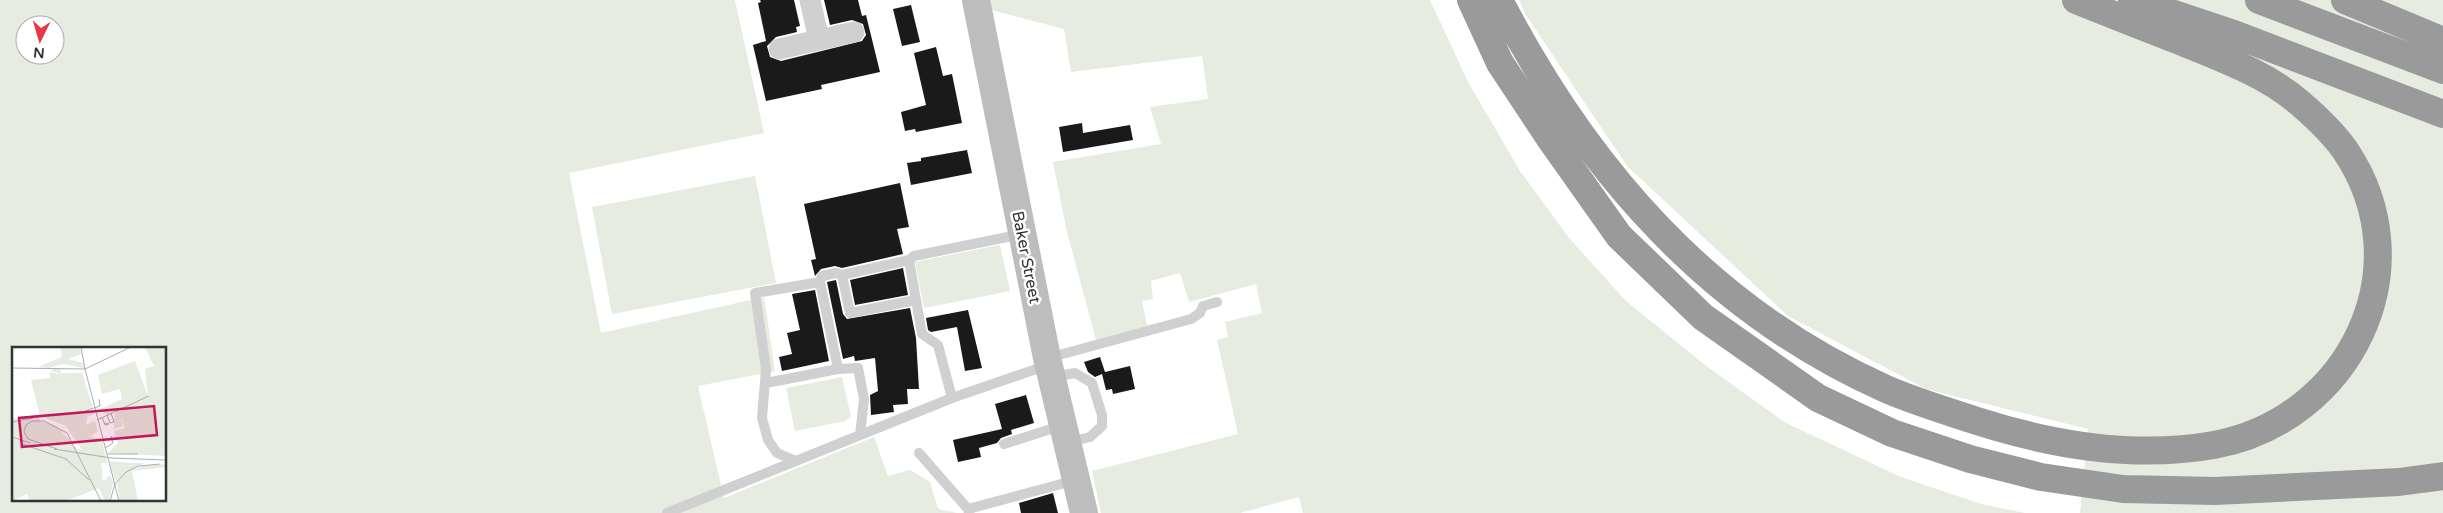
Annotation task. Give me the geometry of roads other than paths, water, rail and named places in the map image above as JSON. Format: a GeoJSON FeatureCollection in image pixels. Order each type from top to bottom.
{"type":"FeatureCollection","features":[{"type":"Feature","properties":{"kind":"highway"},"geometry":{"type":"LineString","coordinates":[[1471,0],[1500,63],[1551,140],[1619,236],[1703,317],[1818,398],[1892,433],[1970,460],[2041,478],[2123,489],[2215,491],[2399,482],[2443,476]]}},
{"type":"Feature","properties":{"kind":"highway"},"geometry":{"type":"LineString","coordinates":[[1499,0],[1542,80],[1605,169],[1670,241],[1721,286],[1786,335],[1888,390],[2006,430],[2070,444],[2130,451],[2174,450],[2216,445],[2243,438],[2294,413],[2315,396],[2332,379],[2361,334],[2372,298],[2377,250],[2374,221],[2366,193],[2356,168],[2343,147],[2322,123],[2297,100],[2260,76],[2218,56],[2076,0]]}},
{"type":"Feature","properties":{"kind":"highway"},"geometry":{"type":"LineString","coordinates":[[2132,0],[2252,41],[2443,114]]}},
{"type":"Feature","properties":{"kind":"highway"},"geometry":{"type":"LineString","coordinates":[[2259,0],[2443,70]]}},
{"type":"Feature","properties":{"kind":"highway"},"geometry":{"type":"LineString","coordinates":[[2345,0],[2443,41]]}},
{"type":"Feature","properties":{"kind":"main road","name":"Baker Street"},"geometry":{"type":"LineString","coordinates":[[976,0],[1049,366],[1084,513]]}},
{"type":"Feature","properties":{"kind":"street"},"geometry":{"type":"LineString","coordinates":[[810,0],[819,40]]}},
{"type":"Feature","properties":{"kind":"street"},"geometry":{"type":"LineString","coordinates":[[779,49],[854,32]]}},
{"type":"Feature","properties":{"kind":"lane"},"geometry":{"type":"LineString","coordinates":[[838,369],[820,282],[822,276],[836,273],[842,275],[909,260],[914,256],[1022,234]]}},
{"type":"Feature","properties":{"kind":"lane"},"geometry":{"type":"LineString","coordinates":[[909,260],[922,334],[938,345],[952,398]]}},
{"type":"Feature","properties":{"kind":"lane"},"geometry":{"type":"LineString","coordinates":[[842,275],[850,313],[916,300]]}},
{"type":"Feature","properties":{"kind":"lane"},"geometry":{"type":"LineString","coordinates":[[796,461],[777,453],[768,440],[762,418],[766,369],[755,293],[820,282]]}},
{"type":"Feature","properties":{"kind":"lane"},"geometry":{"type":"LineString","coordinates":[[667,513],[952,398],[1192,319],[1200,313],[1203,306],[1216,302]]}},
{"type":"Feature","properties":{"kind":"lane"},"geometry":{"type":"LineString","coordinates":[[1004,444],[1066,434],[1090,437],[1102,426],[1102,415],[1092,383],[1075,373],[1049,366]]}},
{"type":"Feature","properties":{"kind":"lane"},"geometry":{"type":"LineString","coordinates":[[766,383],[838,369],[858,368],[864,399],[860,435]]}},
{"type":"Feature","properties":{"kind":"lane"},"geometry":{"type":"LineString","coordinates":[[919,453],[968,511],[1076,480]]}}]}
